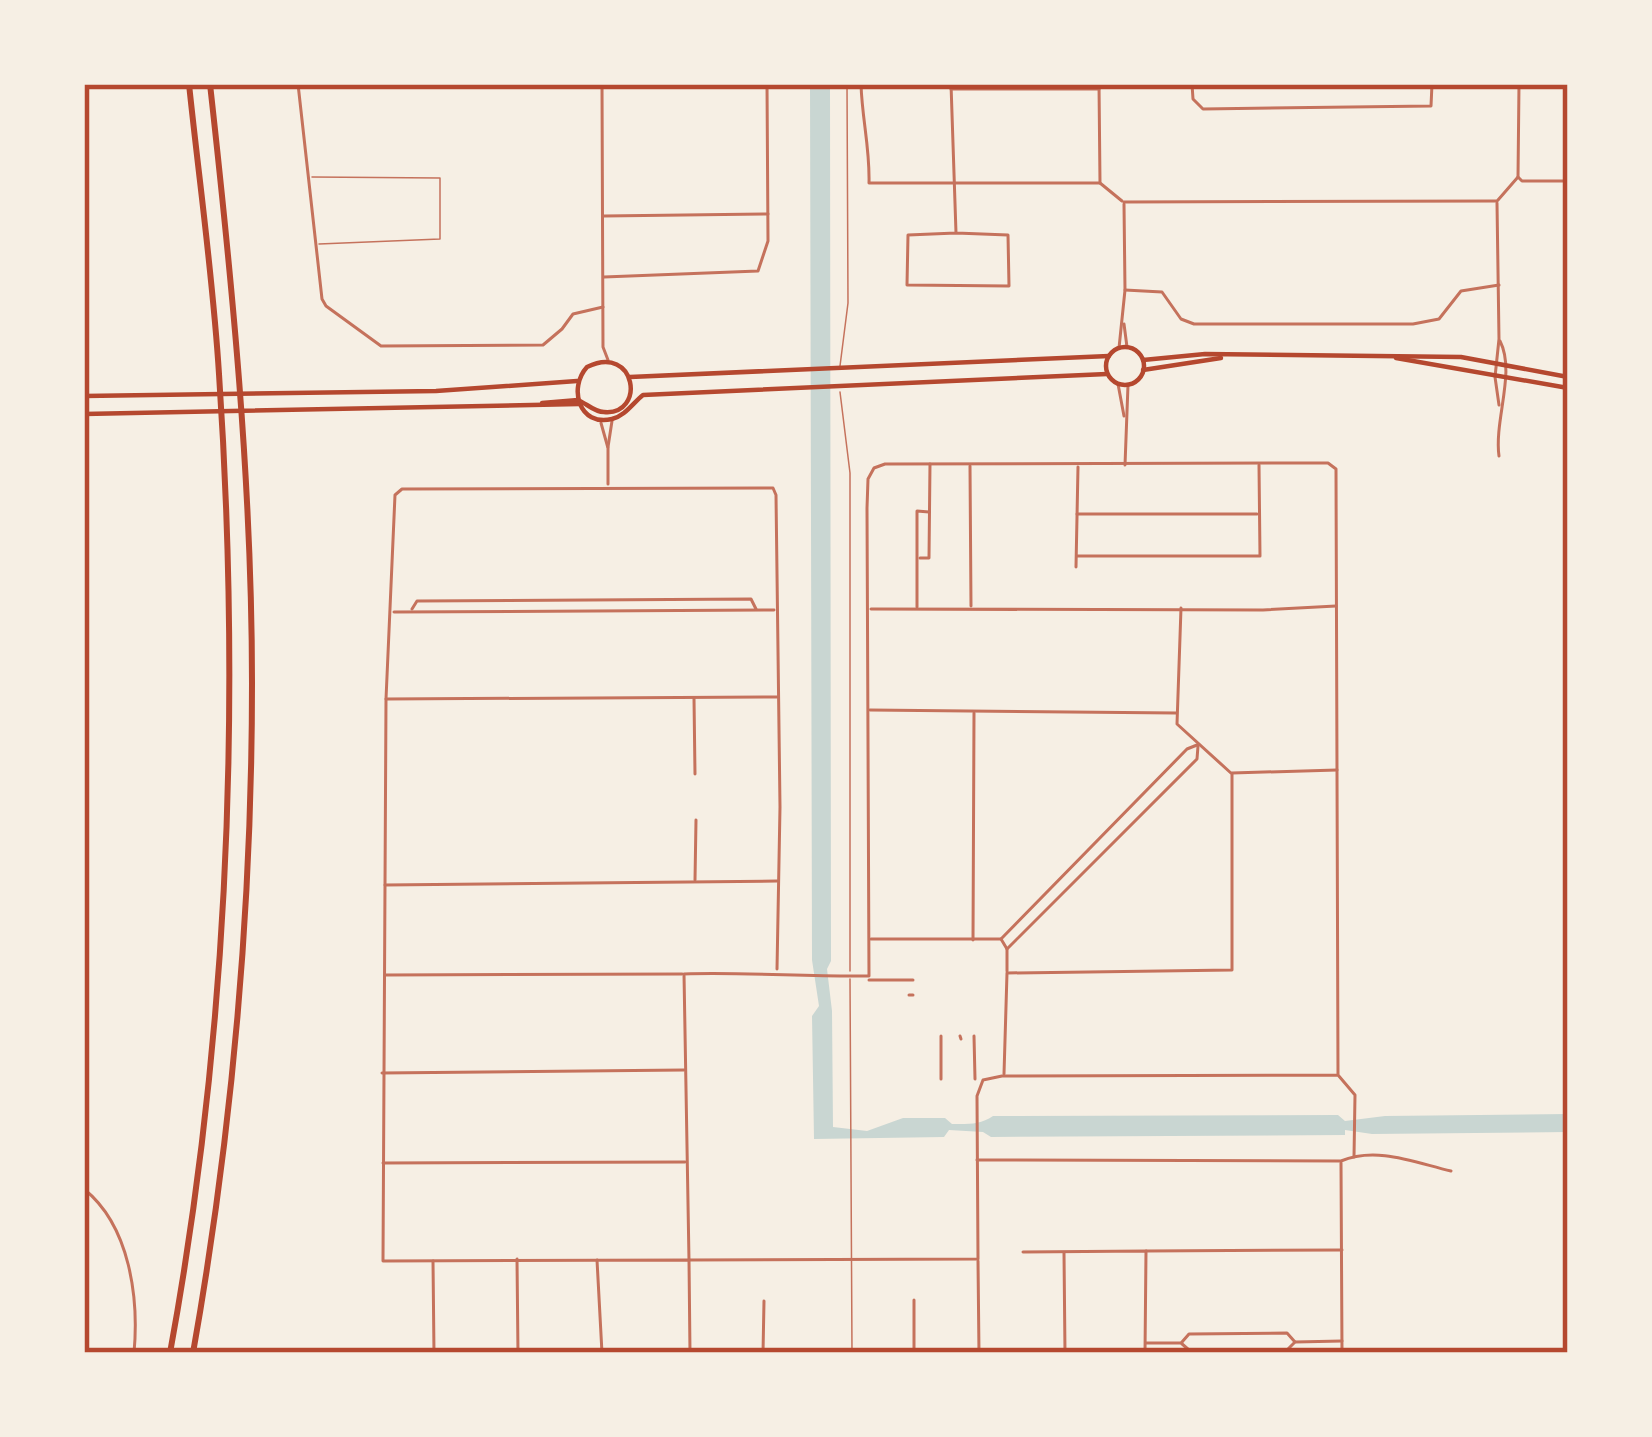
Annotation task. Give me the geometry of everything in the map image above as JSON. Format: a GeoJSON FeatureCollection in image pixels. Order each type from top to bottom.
{"type":"FeatureCollection","features":[{"type":"Feature","properties":{"kind":"highway"},"geometry":{"type":"LineString","coordinates":[[170,1353],[203,1131],[221,928],[229,734],[222,414],[189,84]]}},
{"type":"Feature","properties":{"kind":"highway"},"geometry":{"type":"LineString","coordinates":[[193,1353],[243,953],[252,682],[232,280],[210,84]]}},
{"type":"Feature","properties":{"kind":"main road"},"geometry":{"type":"LineString","coordinates":[[630,377],[1108,356],[1123,347],[1143,360],[1205,354],[1224,357]]}},
{"type":"Feature","properties":{"kind":"main road"},"geometry":{"type":"LineString","coordinates":[[1385,355],[1568,388]]}},
{"type":"Feature","properties":{"kind":"main road"},"geometry":{"type":"LineString","coordinates":[[613,416],[629,398],[630,377],[621,367],[598,362],[577,381],[578,402],[588,415],[600,420],[613,416],[644,395],[1107,374],[1118,384],[1128,385],[1143,370],[1224,357],[1385,355],[1496,362],[1568,377]]}},
{"type":"Feature","properties":{"kind":"main road"},"geometry":{"type":"LineString","coordinates":[[1107,374],[1108,356]]}},
{"type":"Feature","properties":{"kind":"main road"},"geometry":{"type":"LineString","coordinates":[[1143,360],[1143,370]]}},
{"type":"Feature","properties":{"kind":"main road"},"geometry":{"type":"LineString","coordinates":[[84,396],[436,392],[577,381]]}},
{"type":"Feature","properties":{"kind":"main road"},"geometry":{"type":"LineString","coordinates":[[84,414],[578,402],[613,416]]}},
{"type":"Feature","properties":{"kind":"street"},"geometry":{"type":"LineString","coordinates":[[298,84],[323,303],[381,346],[544,345],[573,314],[603,307]]}},
{"type":"Feature","properties":{"kind":"street"},"geometry":{"type":"LineString","coordinates":[[602,84],[603,347],[608,362]]}},
{"type":"Feature","properties":{"kind":"street"},"geometry":{"type":"LineString","coordinates":[[604,278],[758,271],[768,241],[767,84]]}},
{"type":"Feature","properties":{"kind":"street"},"geometry":{"type":"LineString","coordinates":[[861,84],[862,119],[869,138],[869,183],[1100,183],[1124,202],[1497,201]]}},
{"type":"Feature","properties":{"kind":"street"},"geometry":{"type":"LineString","coordinates":[[1192,84],[1193,99],[1203,109],[1431,106],[1432,84]]}},
{"type":"Feature","properties":{"kind":"street"},"geometry":{"type":"LineString","coordinates":[[1498,456],[1497,201],[1518,177],[1519,84]]}},
{"type":"Feature","properties":{"kind":"street"},"geometry":{"type":"LineString","coordinates":[[956,233],[951,87],[1100,87],[1100,183]]}},
{"type":"Feature","properties":{"kind":"street"},"geometry":{"type":"LineString","coordinates":[[1518,177],[1522,181],[1568,181]]}},
{"type":"Feature","properties":{"kind":"street"},"geometry":{"type":"LineString","coordinates":[[1123,347],[1124,202]]}},
{"type":"Feature","properties":{"kind":"street"},"geometry":{"type":"LineString","coordinates":[[603,216],[768,214]]}},
{"type":"Feature","properties":{"kind":"street"},"geometry":{"type":"LineString","coordinates":[[956,233],[1008,235],[1009,286],[907,285],[908,235],[956,233]]}},
{"type":"Feature","properties":{"kind":"street"},"geometry":{"type":"LineString","coordinates":[[1125,290],[1162,292],[1181,319],[1194,324],[1393,324],[1438,319],[1461,291],[1499,285]]}},
{"type":"Feature","properties":{"kind":"street"},"geometry":{"type":"LineString","coordinates":[[1499,339],[1506,364],[1499,405]]}},
{"type":"Feature","properties":{"kind":"street"},"geometry":{"type":"LineString","coordinates":[[598,362],[603,347]]}},
{"type":"Feature","properties":{"kind":"street"},"geometry":{"type":"LineString","coordinates":[[1118,384],[1124,418]]}},
{"type":"Feature","properties":{"kind":"street"},"geometry":{"type":"LineString","coordinates":[[1125,465],[1128,385]]}},
{"type":"Feature","properties":{"kind":"street"},"geometry":{"type":"LineString","coordinates":[[608,486],[613,416]]}},
{"type":"Feature","properties":{"kind":"street"},"geometry":{"type":"LineString","coordinates":[[600,420],[608,448]]}},
{"type":"Feature","properties":{"kind":"street"},"geometry":{"type":"LineString","coordinates":[[869,978],[868,476],[880,465],[1328,463],[1336,470],[1338,1075],[1355,1095],[1354,1157]]}},
{"type":"Feature","properties":{"kind":"street"},"geometry":{"type":"LineString","coordinates":[[918,558],[929,558],[930,464]]}},
{"type":"Feature","properties":{"kind":"street"},"geometry":{"type":"LineString","coordinates":[[970,464],[970,609]]}},
{"type":"Feature","properties":{"kind":"street"},"geometry":{"type":"LineString","coordinates":[[1076,567],[1078,464]]}},
{"type":"Feature","properties":{"kind":"street"},"geometry":{"type":"LineString","coordinates":[[1077,556],[1260,556],[1258,464]]}},
{"type":"Feature","properties":{"kind":"street"},"geometry":{"type":"LineString","coordinates":[[776,971],[780,964],[779,697],[773,488],[402,488],[395,494],[386,699],[382,1261],[978,1259]]}},
{"type":"Feature","properties":{"kind":"street"},"geometry":{"type":"LineString","coordinates":[[917,609],[917,511],[929,512]]}},
{"type":"Feature","properties":{"kind":"street"},"geometry":{"type":"LineString","coordinates":[[1077,514],[1259,514]]}},
{"type":"Feature","properties":{"kind":"street"},"geometry":{"type":"LineString","coordinates":[[917,530],[929,530]]}},
{"type":"Feature","properties":{"kind":"street"},"geometry":{"type":"LineString","coordinates":[[917,544],[929,544]]}},
{"type":"Feature","properties":{"kind":"street"},"geometry":{"type":"LineString","coordinates":[[412,612],[417,601],[708,599],[751,599],[756,610]]}},
{"type":"Feature","properties":{"kind":"street"},"geometry":{"type":"LineString","coordinates":[[868,609],[1337,606]]}},
{"type":"Feature","properties":{"kind":"street"},"geometry":{"type":"LineString","coordinates":[[1181,608],[1177,724],[1232,773],[1339,770]]}},
{"type":"Feature","properties":{"kind":"street"},"geometry":{"type":"LineString","coordinates":[[390,611],[776,610]]}},
{"type":"Feature","properties":{"kind":"street"},"geometry":{"type":"LineString","coordinates":[[386,699],[779,697]]}},
{"type":"Feature","properties":{"kind":"street"},"geometry":{"type":"LineString","coordinates":[[694,698],[695,774]]}},
{"type":"Feature","properties":{"kind":"street"},"geometry":{"type":"LineString","coordinates":[[870,710],[1178,713]]}},
{"type":"Feature","properties":{"kind":"street"},"geometry":{"type":"LineString","coordinates":[[973,940],[974,712]]}},
{"type":"Feature","properties":{"kind":"street"},"geometry":{"type":"LineString","coordinates":[[869,939],[1001,939],[1187,749],[1199,744]]}},
{"type":"Feature","properties":{"kind":"street"},"geometry":{"type":"LineString","coordinates":[[1007,949],[1197,759],[1199,744]]}},
{"type":"Feature","properties":{"kind":"street"},"geometry":{"type":"LineString","coordinates":[[1007,973],[1232,970],[1232,773]]}},
{"type":"Feature","properties":{"kind":"street"},"geometry":{"type":"LineString","coordinates":[[695,882],[696,820]]}},
{"type":"Feature","properties":{"kind":"street"},"geometry":{"type":"LineString","coordinates":[[1098,839],[1108,848]]}},
{"type":"Feature","properties":{"kind":"street"},"geometry":{"type":"LineString","coordinates":[[385,885],[779,881]]}},
{"type":"Feature","properties":{"kind":"street"},"geometry":{"type":"LineString","coordinates":[[1001,939],[1007,949],[1006,1068],[1002,1076]]}},
{"type":"Feature","properties":{"kind":"street"},"geometry":{"type":"LineString","coordinates":[[384,975],[776,971],[813,978],[913,980]]}},
{"type":"Feature","properties":{"kind":"street"},"geometry":{"type":"LineString","coordinates":[[684,974],[690,1353]]}},
{"type":"Feature","properties":{"kind":"street"},"geometry":{"type":"LineString","coordinates":[[941,1036],[941,1079]]}},
{"type":"Feature","properties":{"kind":"street"},"geometry":{"type":"LineString","coordinates":[[866,1353],[978,1353],[974,1036]]}},
{"type":"Feature","properties":{"kind":"street"},"geometry":{"type":"LineString","coordinates":[[382,1073],[686,1070]]}},
{"type":"Feature","properties":{"kind":"street"},"geometry":{"type":"LineString","coordinates":[[977,1081],[1002,1076],[1338,1075]]}},
{"type":"Feature","properties":{"kind":"street"},"geometry":{"type":"LineString","coordinates":[[976,1160],[1341,1161],[1394,1156],[1451,1171]]}},
{"type":"Feature","properties":{"kind":"street"},"geometry":{"type":"LineString","coordinates":[[1341,1161],[1342,1353]]}},
{"type":"Feature","properties":{"kind":"street"},"geometry":{"type":"LineString","coordinates":[[383,1163],[687,1162]]}},
{"type":"Feature","properties":{"kind":"street"},"geometry":{"type":"LineString","coordinates":[[84,1189],[98,1203],[131,1270],[134,1353]]}},
{"type":"Feature","properties":{"kind":"street"},"geometry":{"type":"LineString","coordinates":[[1023,1252],[1342,1250]]}},
{"type":"Feature","properties":{"kind":"street"},"geometry":{"type":"LineString","coordinates":[[1144,1353],[1146,1251]]}},
{"type":"Feature","properties":{"kind":"street"},"geometry":{"type":"LineString","coordinates":[[1064,1252],[1065,1353]]}},
{"type":"Feature","properties":{"kind":"street"},"geometry":{"type":"LineString","coordinates":[[517,1259],[518,1353]]}},
{"type":"Feature","properties":{"kind":"street"},"geometry":{"type":"LineString","coordinates":[[433,1261],[434,1353]]}},
{"type":"Feature","properties":{"kind":"street"},"geometry":{"type":"LineString","coordinates":[[597,1261],[602,1353]]}},
{"type":"Feature","properties":{"kind":"street"},"geometry":{"type":"LineString","coordinates":[[763,1353],[764,1300]]}},
{"type":"Feature","properties":{"kind":"street"},"geometry":{"type":"LineString","coordinates":[[914,1300],[914,1351]]}},
{"type":"Feature","properties":{"kind":"street"},"geometry":{"type":"LineString","coordinates":[[1181,1343],[1189,1334],[1287,1333],[1294,1342]]}},
{"type":"Feature","properties":{"kind":"street"},"geometry":{"type":"LineString","coordinates":[[1144,1342],[1181,1343],[1189,1350],[1286,1351],[1294,1342],[1342,1341]]}},
{"type":"Feature","properties":{"kind":"lane"},"geometry":{"type":"LineString","coordinates":[[847,84],[848,303],[840,395],[850,473],[852,1353]]}},
{"type":"Feature","properties":{"kind":"lane"},"geometry":{"type":"LineString","coordinates":[[309,177],[440,178],[440,239],[316,244]]}},
{"type":"Feature","properties":{"kind":"shaded area"},"geometry":{"type":"Polygon","coordinates":[[[810,84],[830,84],[831,961],[827,969],[833,1127],[867,1131],[903,1118],[945,1118],[963,1124],[993,1116],[1338,1115],[1345,1121],[1385,1116],[1568,1114],[1568,1132],[1372,1134],[1345,1130],[1345,1135],[991,1137],[983,1132],[949,1130],[944,1137],[814,1139],[812,1016],[819,1006],[812,960],[810,84]]]}}]}
